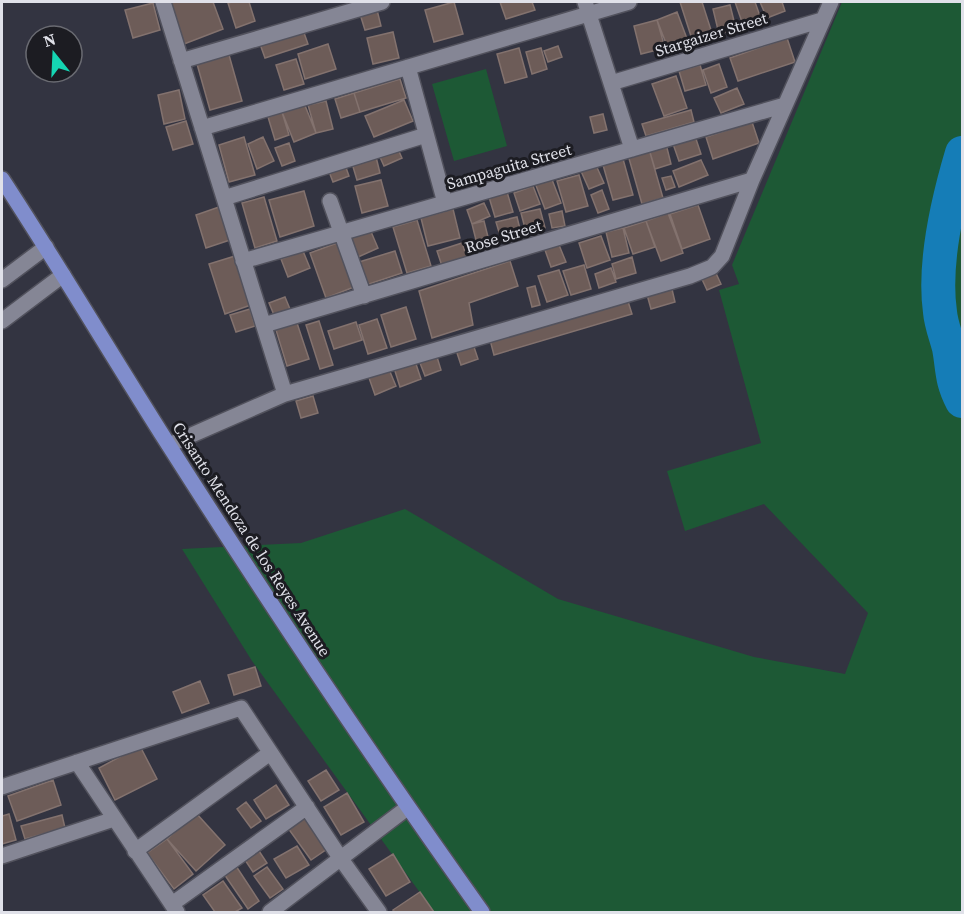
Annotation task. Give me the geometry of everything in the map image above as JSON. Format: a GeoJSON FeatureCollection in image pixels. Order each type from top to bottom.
{"type":"FeatureCollection","features":[{"type":"Feature","properties":{"kind":"main road","name":"Crisanto Mendoza de los Reyes Avenue"},"geometry":{"type":"LineString","coordinates":[[2,179],[168,445],[408,808],[482,912]]}},
{"type":"Feature","properties":{"kind":"street"},"geometry":{"type":"LineString","coordinates":[[163,2],[285,394]]}},
{"type":"Feature","properties":{"kind":"street"},"geometry":{"type":"LineString","coordinates":[[181,61],[382,2]]}},
{"type":"Feature","properties":{"kind":"street"},"geometry":{"type":"LineString","coordinates":[[202,128],[408,67],[587,8],[629,2]]}},
{"type":"Feature","properties":{"kind":"street"},"geometry":{"type":"LineString","coordinates":[[168,445],[285,394],[705,271],[717,263],[831,2]]}},
{"type":"Feature","properties":{"kind":"street"},"geometry":{"type":"LineString","coordinates":[[587,8],[632,149]]}},
{"type":"Feature","properties":{"kind":"street","name":"Stargaizer Street"},"geometry":{"type":"LineString","coordinates":[[611,83],[822,20]]}},
{"type":"Feature","properties":{"kind":"street"},"geometry":{"type":"LineString","coordinates":[[408,67],[445,203]]}},
{"type":"Feature","properties":{"kind":"street","name":"Sampaguita Street"},"geometry":{"type":"LineString","coordinates":[[243,261],[785,105]]}},
{"type":"Feature","properties":{"kind":"street"},"geometry":{"type":"LineString","coordinates":[[224,198],[426,135]]}},
{"type":"Feature","properties":{"kind":"street","name":"Rose Street"},"geometry":{"type":"LineString","coordinates":[[264,325],[752,180]]}},
{"type":"Feature","properties":{"kind":"street"},"geometry":{"type":"LineString","coordinates":[[330,201],[364,296]]}},
{"type":"Feature","properties":{"kind":"street"},"geometry":{"type":"LineString","coordinates":[[2,280],[46,247]]}},
{"type":"Feature","properties":{"kind":"street"},"geometry":{"type":"LineString","coordinates":[[2,321],[63,275]]}},
{"type":"Feature","properties":{"kind":"street"},"geometry":{"type":"LineString","coordinates":[[2,787],[241,708],[379,912]]}},
{"type":"Feature","properties":{"kind":"street"},"geometry":{"type":"LineString","coordinates":[[135,851],[270,753]]}},
{"type":"Feature","properties":{"kind":"street"},"geometry":{"type":"LineString","coordinates":[[76,762],[175,908],[307,807]]}},
{"type":"Feature","properties":{"kind":"street"},"geometry":{"type":"LineString","coordinates":[[270,912],[408,808]]}},
{"type":"Feature","properties":{"kind":"street"},"geometry":{"type":"LineString","coordinates":[[2,856],[114,819]]}},
{"type":"Feature","properties":{"kind":"green space"},"geometry":{"type":"Polygon","coordinates":[[[842,2],[962,2],[962,912],[434,912],[252,661],[182,549],[301,543],[405,509],[558,599],[754,657],[845,674],[868,613],[764,504],[685,531],[667,471],[761,443],[719,290],[739,284],[732,265],[842,2]]]}},
{"type":"Feature","properties":{"kind":"green space"},"geometry":{"type":"Polygon","coordinates":[[[486,69],[507,146],[454,161],[432,84],[486,69]]]}},
{"type":"Feature","properties":{"kind":"building"},"geometry":{"type":"Polygon","coordinates":[[[168,2],[213,2],[223,29],[184,44],[168,2]]]}},
{"type":"Feature","properties":{"kind":"building"},"geometry":{"type":"Polygon","coordinates":[[[249,2],[255,21],[236,28],[228,3],[249,2]]]}},
{"type":"Feature","properties":{"kind":"building"},"geometry":{"type":"Polygon","coordinates":[[[454,2],[463,34],[434,42],[425,10],[454,2]]]}},
{"type":"Feature","properties":{"kind":"building"},"geometry":{"type":"Polygon","coordinates":[[[500,2],[532,2],[535,10],[506,19],[500,2]]]}},
{"type":"Feature","properties":{"kind":"building"},"geometry":{"type":"Polygon","coordinates":[[[680,2],[702,2],[711,30],[691,36],[680,2]]]}},
{"type":"Feature","properties":{"kind":"building"},"geometry":{"type":"Polygon","coordinates":[[[735,2],[755,2],[760,16],[742,22],[735,2]]]}},
{"type":"Feature","properties":{"kind":"building"},"geometry":{"type":"Polygon","coordinates":[[[760,2],[782,2],[785,11],[767,18],[760,2]]]}},
{"type":"Feature","properties":{"kind":"building"},"geometry":{"type":"Polygon","coordinates":[[[153,3],[160,30],[133,38],[125,10],[153,3]]]}},
{"type":"Feature","properties":{"kind":"building"},"geometry":{"type":"Polygon","coordinates":[[[730,5],[736,29],[719,34],[713,9],[730,5]]]}},
{"type":"Feature","properties":{"kind":"building"},"geometry":{"type":"Polygon","coordinates":[[[377,10],[381,26],[365,30],[360,14],[377,10]]]}},
{"type":"Feature","properties":{"kind":"building"},"geometry":{"type":"Polygon","coordinates":[[[677,12],[689,44],[669,51],[657,20],[677,12]]]}},
{"type":"Feature","properties":{"kind":"building"},"geometry":{"type":"Polygon","coordinates":[[[657,20],[665,48],[641,54],[634,26],[657,20]]]}},
{"type":"Feature","properties":{"kind":"building"},"geometry":{"type":"Polygon","coordinates":[[[303,30],[308,44],[265,58],[260,44],[303,30]]]}},
{"type":"Feature","properties":{"kind":"building"},"geometry":{"type":"Polygon","coordinates":[[[393,32],[399,58],[373,64],[367,38],[393,32]]]}},
{"type":"Feature","properties":{"kind":"building"},"geometry":{"type":"Polygon","coordinates":[[[787,38],[795,62],[738,81],[730,58],[787,38]]]}},
{"type":"Feature","properties":{"kind":"building"},"geometry":{"type":"Polygon","coordinates":[[[328,44],[336,69],[305,79],[298,54],[328,44]]]}},
{"type":"Feature","properties":{"kind":"building"},"geometry":{"type":"Polygon","coordinates":[[[558,46],[562,57],[548,62],[544,51],[558,46]]]}},
{"type":"Feature","properties":{"kind":"building"},"geometry":{"type":"Polygon","coordinates":[[[519,48],[527,77],[505,83],[497,54],[519,48]]]}},
{"type":"Feature","properties":{"kind":"building"},"geometry":{"type":"Polygon","coordinates":[[[541,48],[547,69],[532,74],[526,52],[541,48]]]}},
{"type":"Feature","properties":{"kind":"building"},"geometry":{"type":"Polygon","coordinates":[[[229,55],[242,101],[210,110],[197,64],[229,55]]]}},
{"type":"Feature","properties":{"kind":"building"},"geometry":{"type":"Polygon","coordinates":[[[296,59],[304,84],[284,90],[276,65],[296,59]]]}},
{"type":"Feature","properties":{"kind":"building"},"geometry":{"type":"Polygon","coordinates":[[[719,64],[727,87],[711,93],[703,70],[719,64]]]}},
{"type":"Feature","properties":{"kind":"building"},"geometry":{"type":"Polygon","coordinates":[[[700,65],[706,85],[685,91],[679,71],[700,65]]]}},
{"type":"Feature","properties":{"kind":"building"},"geometry":{"type":"Polygon","coordinates":[[[676,76],[687,108],[664,116],[652,84],[676,76]]]}},
{"type":"Feature","properties":{"kind":"building"},"geometry":{"type":"Polygon","coordinates":[[[400,79],[406,98],[360,112],[354,93],[400,79]]]}},
{"type":"Feature","properties":{"kind":"building"},"geometry":{"type":"Polygon","coordinates":[[[737,88],[744,104],[721,113],[714,98],[737,88]]]}},
{"type":"Feature","properties":{"kind":"building"},"geometry":{"type":"Polygon","coordinates":[[[179,90],[185,119],[164,124],[158,95],[179,90]]]}},
{"type":"Feature","properties":{"kind":"building"},"geometry":{"type":"Polygon","coordinates":[[[354,93],[360,112],[341,118],[335,99],[354,93]]]}},
{"type":"Feature","properties":{"kind":"building"},"geometry":{"type":"Polygon","coordinates":[[[404,100],[413,121],[374,137],[365,116],[404,100]]]}},
{"type":"Feature","properties":{"kind":"building"},"geometry":{"type":"Polygon","coordinates":[[[326,101],[333,129],[316,133],[308,105],[326,101]]]}},
{"type":"Feature","properties":{"kind":"building"},"geometry":{"type":"Polygon","coordinates":[[[304,103],[316,133],[294,142],[282,112],[304,103]]]}},
{"type":"Feature","properties":{"kind":"building"},"geometry":{"type":"Polygon","coordinates":[[[691,110],[694,122],[646,136],[642,124],[691,110]]]}},
{"type":"Feature","properties":{"kind":"building"},"geometry":{"type":"Polygon","coordinates":[[[282,112],[289,135],[275,140],[268,117],[282,112]]]}},
{"type":"Feature","properties":{"kind":"building"},"geometry":{"type":"Polygon","coordinates":[[[603,114],[607,130],[594,133],[590,117],[603,114]]]}},
{"type":"Feature","properties":{"kind":"building"},"geometry":{"type":"Polygon","coordinates":[[[186,121],[193,144],[173,150],[166,127],[186,121]]]}},
{"type":"Feature","properties":{"kind":"building"},"geometry":{"type":"Polygon","coordinates":[[[752,122],[759,143],[713,159],[706,137],[752,122]]]}},
{"type":"Feature","properties":{"kind":"building"},"geometry":{"type":"Polygon","coordinates":[[[694,133],[701,154],[679,161],[672,141],[694,133]]]}},
{"type":"Feature","properties":{"kind":"building"},"geometry":{"type":"Polygon","coordinates":[[[244,137],[255,175],[229,182],[219,145],[244,137]]]}},
{"type":"Feature","properties":{"kind":"building"},"geometry":{"type":"Polygon","coordinates":[[[263,137],[274,161],[257,169],[248,144],[263,137]]]}},
{"type":"Feature","properties":{"kind":"building"},"geometry":{"type":"Polygon","coordinates":[[[289,143],[295,161],[282,166],[275,148],[289,143]]]}},
{"type":"Feature","properties":{"kind":"building"},"geometry":{"type":"Polygon","coordinates":[[[666,144],[671,164],[655,169],[649,149],[666,144]]]}},
{"type":"Feature","properties":{"kind":"building"},"geometry":{"type":"Polygon","coordinates":[[[397,147],[402,158],[384,166],[379,155],[397,147]]]}},
{"type":"Feature","properties":{"kind":"building"},"geometry":{"type":"Polygon","coordinates":[[[649,149],[663,198],[642,204],[628,155],[649,149]]]}},
{"type":"Feature","properties":{"kind":"building"},"geometry":{"type":"Polygon","coordinates":[[[375,153],[380,173],[357,180],[351,160],[375,153]]]}},
{"type":"Feature","properties":{"kind":"building"},"geometry":{"type":"Polygon","coordinates":[[[623,159],[633,195],[613,200],[603,165],[623,159]]]}},
{"type":"Feature","properties":{"kind":"building"},"geometry":{"type":"Polygon","coordinates":[[[701,160],[708,175],[679,187],[673,171],[701,160]]]}},
{"type":"Feature","properties":{"kind":"building"},"geometry":{"type":"Polygon","coordinates":[[[344,162],[349,176],[333,182],[328,169],[344,162]]]}},
{"type":"Feature","properties":{"kind":"building"},"geometry":{"type":"Polygon","coordinates":[[[595,163],[604,183],[589,189],[580,169],[595,163]]]}},
{"type":"Feature","properties":{"kind":"building"},"geometry":{"type":"Polygon","coordinates":[[[579,175],[588,206],[566,212],[557,181],[579,175]]]}},
{"type":"Feature","properties":{"kind":"building"},"geometry":{"type":"Polygon","coordinates":[[[671,176],[675,187],[666,190],[662,178],[671,176]]]}},
{"type":"Feature","properties":{"kind":"building"},"geometry":{"type":"Polygon","coordinates":[[[551,177],[561,203],[545,209],[535,183],[551,177]]]}},
{"type":"Feature","properties":{"kind":"building"},"geometry":{"type":"Polygon","coordinates":[[[381,180],[388,206],[362,213],[355,186],[381,180]]]}},
{"type":"Feature","properties":{"kind":"building"},"geometry":{"type":"Polygon","coordinates":[[[533,186],[540,204],[520,211],[514,193],[533,186]]]}},
{"type":"Feature","properties":{"kind":"building"},"geometry":{"type":"Polygon","coordinates":[[[602,190],[609,209],[598,213],[591,195],[602,190]]]}},
{"type":"Feature","properties":{"kind":"building"},"geometry":{"type":"Polygon","coordinates":[[[304,191],[314,226],[280,237],[269,200],[304,191]]]}},
{"type":"Feature","properties":{"kind":"building"},"geometry":{"type":"Polygon","coordinates":[[[507,192],[513,212],[495,217],[489,197],[507,192]]]}},
{"type":"Feature","properties":{"kind":"building"},"geometry":{"type":"Polygon","coordinates":[[[264,197],[277,241],[255,248],[242,203],[264,197]]]}},
{"type":"Feature","properties":{"kind":"building"},"geometry":{"type":"Polygon","coordinates":[[[484,203],[490,216],[472,224],[467,210],[484,203]]]}},
{"type":"Feature","properties":{"kind":"building"},"geometry":{"type":"Polygon","coordinates":[[[698,205],[710,239],[682,249],[670,214],[698,205]]]}},
{"type":"Feature","properties":{"kind":"building"},"geometry":{"type":"Polygon","coordinates":[[[219,207],[230,240],[206,248],[196,215],[219,207]]]}},
{"type":"Feature","properties":{"kind":"building"},"geometry":{"type":"Polygon","coordinates":[[[453,209],[460,238],[428,246],[421,218],[453,209]]]}},
{"type":"Feature","properties":{"kind":"building"},"geometry":{"type":"Polygon","coordinates":[[[540,209],[545,228],[526,232],[521,213],[540,209]]]}},
{"type":"Feature","properties":{"kind":"building"},"geometry":{"type":"Polygon","coordinates":[[[562,211],[565,226],[552,228],[549,214],[562,211]]]}},
{"type":"Feature","properties":{"kind":"building"},"geometry":{"type":"Polygon","coordinates":[[[668,213],[683,253],[661,261],[646,221],[668,213]]]}},
{"type":"Feature","properties":{"kind":"building"},"geometry":{"type":"Polygon","coordinates":[[[517,217],[522,237],[502,242],[496,222],[517,217]]]}},
{"type":"Feature","properties":{"kind":"building"},"geometry":{"type":"Polygon","coordinates":[[[417,220],[431,266],[407,273],[393,227],[417,220]]]}},
{"type":"Feature","properties":{"kind":"building"},"geometry":{"type":"Polygon","coordinates":[[[484,221],[488,237],[476,240],[472,224],[484,221]]]}},
{"type":"Feature","properties":{"kind":"building"},"geometry":{"type":"Polygon","coordinates":[[[646,221],[655,247],[633,254],[624,228],[646,221]]]}},
{"type":"Feature","properties":{"kind":"building"},"geometry":{"type":"Polygon","coordinates":[[[369,227],[378,248],[356,258],[346,237],[369,227]]]}},
{"type":"Feature","properties":{"kind":"building"},"geometry":{"type":"Polygon","coordinates":[[[623,228],[629,253],[612,257],[606,232],[623,228]]]}},
{"type":"Feature","properties":{"kind":"building"},"geometry":{"type":"Polygon","coordinates":[[[601,236],[610,260],[587,268],[579,243],[601,236]]]}},
{"type":"Feature","properties":{"kind":"building"},"geometry":{"type":"Polygon","coordinates":[[[337,243],[354,287],[326,298],[310,253],[337,243]]]}},
{"type":"Feature","properties":{"kind":"building"},"geometry":{"type":"Polygon","coordinates":[[[462,243],[467,258],[442,266],[437,251],[462,243]]]}},
{"type":"Feature","properties":{"kind":"building"},"geometry":{"type":"Polygon","coordinates":[[[559,245],[566,262],[551,267],[545,250],[559,245]]]}},
{"type":"Feature","properties":{"kind":"building"},"geometry":{"type":"Polygon","coordinates":[[[303,251],[310,268],[288,277],[281,259],[303,251]]]}},
{"type":"Feature","properties":{"kind":"building"},"geometry":{"type":"Polygon","coordinates":[[[395,251],[402,273],[366,285],[359,262],[395,251]]]}},
{"type":"Feature","properties":{"kind":"building"},"geometry":{"type":"Polygon","coordinates":[[[235,256],[251,305],[225,314],[209,264],[235,256]]]}},
{"type":"Feature","properties":{"kind":"building"},"geometry":{"type":"Polygon","coordinates":[[[632,257],[636,273],[616,279],[612,264],[632,257]]]}},
{"type":"Feature","properties":{"kind":"building"},"geometry":{"type":"Polygon","coordinates":[[[510,261],[518,286],[469,303],[473,325],[432,338],[419,291],[510,261]]]}},
{"type":"Feature","properties":{"kind":"building"},"geometry":{"type":"Polygon","coordinates":[[[584,265],[591,289],[571,295],[563,271],[584,265]]]}},
{"type":"Feature","properties":{"kind":"building"},"geometry":{"type":"Polygon","coordinates":[[[611,268],[616,282],[599,288],[595,274],[611,268]]]}},
{"type":"Feature","properties":{"kind":"building"},"geometry":{"type":"Polygon","coordinates":[[[714,269],[721,284],[707,290],[700,275],[714,269]]]}},
{"type":"Feature","properties":{"kind":"building"},"geometry":{"type":"Polygon","coordinates":[[[559,270],[568,295],[547,302],[538,276],[559,270]]]}},
{"type":"Feature","properties":{"kind":"building"},"geometry":{"type":"Polygon","coordinates":[[[671,285],[675,302],[651,309],[646,291],[671,285]]]}},
{"type":"Feature","properties":{"kind":"building"},"geometry":{"type":"Polygon","coordinates":[[[535,286],[540,305],[532,307],[527,288],[535,286]]]}},
{"type":"Feature","properties":{"kind":"building"},"geometry":{"type":"Polygon","coordinates":[[[626,295],[632,314],[494,355],[489,336],[626,295]]]}},
{"type":"Feature","properties":{"kind":"building"},"geometry":{"type":"Polygon","coordinates":[[[285,297],[290,309],[274,315],[269,303],[285,297]]]}},
{"type":"Feature","properties":{"kind":"building"},"geometry":{"type":"Polygon","coordinates":[[[406,307],[416,339],[391,347],[381,315],[406,307]]]}},
{"type":"Feature","properties":{"kind":"building"},"geometry":{"type":"Polygon","coordinates":[[[250,309],[255,326],[236,332],[230,315],[250,309]]]}},
{"type":"Feature","properties":{"kind":"building"},"geometry":{"type":"Polygon","coordinates":[[[377,319],[387,348],[368,354],[359,325],[377,319]]]}},
{"type":"Feature","properties":{"kind":"building"},"geometry":{"type":"Polygon","coordinates":[[[319,321],[333,365],[320,369],[306,325],[319,321]]]}},
{"type":"Feature","properties":{"kind":"building"},"geometry":{"type":"Polygon","coordinates":[[[356,322],[362,340],[334,349],[328,331],[356,322]]]}},
{"type":"Feature","properties":{"kind":"building"},"geometry":{"type":"Polygon","coordinates":[[[297,323],[309,359],[287,366],[276,330],[297,323]]]}},
{"type":"Feature","properties":{"kind":"building"},"geometry":{"type":"Polygon","coordinates":[[[473,344],[478,359],[461,365],[456,350],[473,344]]]}},
{"type":"Feature","properties":{"kind":"building"},"geometry":{"type":"Polygon","coordinates":[[[437,357],[441,370],[425,376],[420,363],[437,357]]]}},
{"type":"Feature","properties":{"kind":"building"},"geometry":{"type":"Polygon","coordinates":[[[415,361],[421,379],[400,387],[394,368],[415,361]]]}},
{"type":"Feature","properties":{"kind":"building"},"geometry":{"type":"Polygon","coordinates":[[[388,367],[396,386],[375,395],[368,375],[388,367]]]}},
{"type":"Feature","properties":{"kind":"building"},"geometry":{"type":"Polygon","coordinates":[[[313,396],[318,413],[301,418],[296,401],[313,396]]]}},
{"type":"Feature","properties":{"kind":"building"},"geometry":{"type":"Polygon","coordinates":[[[255,667],[261,686],[234,695],[228,675],[255,667]]]}},
{"type":"Feature","properties":{"kind":"building"},"geometry":{"type":"Polygon","coordinates":[[[200,681],[209,703],[182,713],[173,692],[200,681]]]}},
{"type":"Feature","properties":{"kind":"building"},"geometry":{"type":"Polygon","coordinates":[[[140,746],[157,779],[115,800],[99,768],[140,746]]]}},
{"type":"Feature","properties":{"kind":"building"},"geometry":{"type":"Polygon","coordinates":[[[326,770],[339,790],[321,801],[308,781],[326,770]]]}},
{"type":"Feature","properties":{"kind":"building"},"geometry":{"type":"Polygon","coordinates":[[[53,780],[61,805],[17,821],[8,796],[53,780]]]}},
{"type":"Feature","properties":{"kind":"building"},"geometry":{"type":"Polygon","coordinates":[[[276,785],[289,805],[266,819],[254,800],[276,785]]]}},
{"type":"Feature","properties":{"kind":"building"},"geometry":{"type":"Polygon","coordinates":[[[347,793],[364,822],[341,835],[324,807],[347,793]]]}},
{"type":"Feature","properties":{"kind":"building"},"geometry":{"type":"Polygon","coordinates":[[[246,802],[261,821],[251,828],[237,809],[246,802]]]}},
{"type":"Feature","properties":{"kind":"building"},"geometry":{"type":"Polygon","coordinates":[[[196,813],[225,845],[196,871],[167,839],[196,813]]]}},
{"type":"Feature","properties":{"kind":"building"},"geometry":{"type":"Polygon","coordinates":[[[301,813],[327,849],[311,860],[285,824],[301,813]]]}},
{"type":"Feature","properties":{"kind":"building"},"geometry":{"type":"Polygon","coordinates":[[[9,814],[16,840],[2,844],[2,816],[9,814]]]}},
{"type":"Feature","properties":{"kind":"building"},"geometry":{"type":"Polygon","coordinates":[[[62,815],[65,828],[25,839],[21,826],[62,815]]]}},
{"type":"Feature","properties":{"kind":"building"},"geometry":{"type":"Polygon","coordinates":[[[167,839],[193,874],[174,889],[147,853],[167,839]]]}},
{"type":"Feature","properties":{"kind":"building"},"geometry":{"type":"Polygon","coordinates":[[[297,846],[309,865],[286,878],[274,859],[297,846]]]}},
{"type":"Feature","properties":{"kind":"building"},"geometry":{"type":"Polygon","coordinates":[[[257,848],[267,863],[253,872],[243,857],[257,848]]]}},
{"type":"Feature","properties":{"kind":"building"},"geometry":{"type":"Polygon","coordinates":[[[393,854],[410,882],[386,896],[369,869],[393,854]]]}},
{"type":"Feature","properties":{"kind":"building"},"geometry":{"type":"Polygon","coordinates":[[[236,866],[259,901],[248,909],[224,874],[236,866]]]}},
{"type":"Feature","properties":{"kind":"building"},"geometry":{"type":"Polygon","coordinates":[[[267,867],[283,889],[270,898],[254,876],[267,867]]]}},
{"type":"Feature","properties":{"kind":"building"},"geometry":{"type":"Polygon","coordinates":[[[223,881],[242,908],[235,912],[215,912],[203,895],[223,881]]]}},
{"type":"Feature","properties":{"kind":"building"},"geometry":{"type":"Polygon","coordinates":[[[420,892],[434,912],[395,912],[393,910],[420,892]]]}},
{"type":"Feature","properties":{"kind":"waterway"},"geometry":{"type":"LineString","coordinates":[[962,153],[943,232],[938,293],[942,326],[949,348],[954,381],[962,401]]}}]}
